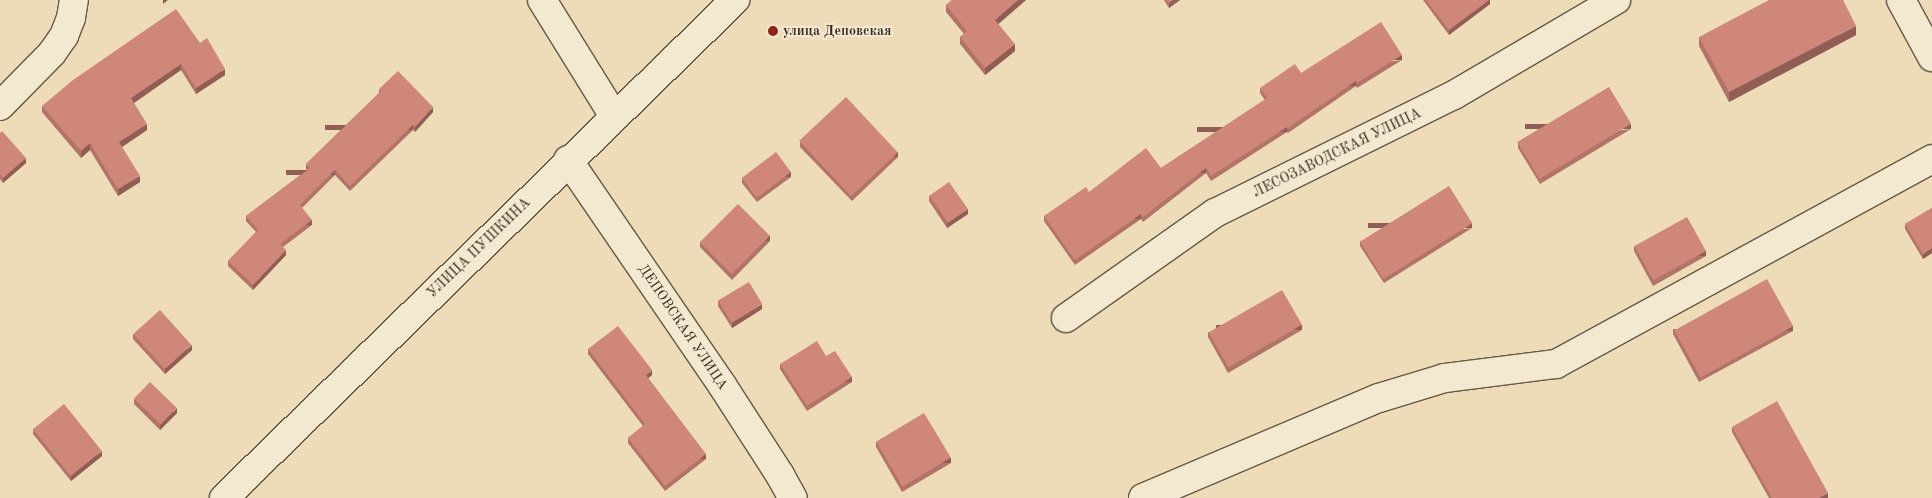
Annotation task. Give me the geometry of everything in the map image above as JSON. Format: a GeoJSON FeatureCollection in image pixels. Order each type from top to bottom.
{"type":"FeatureCollection","features":[{"type":"Feature","properties":{"kind":"street"},"geometry":{"type":"LineString","coordinates":[[0,106],[52,54],[64,36],[72,18],[74,0]]}},
{"type":"Feature","properties":{"kind":"street"},"geometry":{"type":"LineString","coordinates":[[542,0],[614,116]]}},
{"type":"Feature","properties":{"kind":"street","name":"УЛИЦА ПУШКИНА"},"geometry":{"type":"LineString","coordinates":[[224,498],[568,160],[735,0]]}},
{"type":"Feature","properties":{"kind":"street","name":"ЛЕСОЗАВОДСКАЯ УЛИЦА"},"geometry":{"type":"LineString","coordinates":[[1066,318],[1214,213],[1454,95],[1616,0]]}},
{"type":"Feature","properties":{"kind":"street"},"geometry":{"type":"LineString","coordinates":[[1901,0],[1932,57]]}},
{"type":"Feature","properties":{"kind":"street"},"geometry":{"type":"LineString","coordinates":[[1144,498],[1378,398],[1445,378],[1556,364],[1932,159]]}},
{"type":"Feature","properties":{"kind":"street","name":"ДЕПОВСКАЯ УЛИЦА"},"geometry":{"type":"LineString","coordinates":[[568,160],[722,385],[780,475],[792,498]]}},
{"type":"Feature","properties":{"kind":"building"},"geometry":{"type":"Polygon","coordinates":[[[952,0],[1018,0],[995,20],[1015,44],[985,68],[960,37],[967,31],[946,5],[952,0]]]}},
{"type":"Feature","properties":{"kind":"building"},"geometry":{"type":"Polygon","coordinates":[[[1426,0],[1489,0],[1449,30],[1426,0]]]}},
{"type":"Feature","properties":{"kind":"building"},"geometry":{"type":"Polygon","coordinates":[[[1769,0],[1843,0],[1856,26],[1729,92],[1699,37],[1769,0]]]}},
{"type":"Feature","properties":{"kind":"building"},"geometry":{"type":"Polygon","coordinates":[[[176,9],[200,43],[207,38],[225,69],[196,88],[181,64],[131,98],[147,124],[119,142],[140,176],[118,189],[90,143],[81,151],[42,106],[73,80],[176,9]]]}},
{"type":"Feature","properties":{"kind":"building"},"geometry":{"type":"Polygon","coordinates":[[[1381,22],[1402,55],[1357,83],[1356,81],[1288,128],[1211,176],[1206,168],[1143,217],[1141,214],[1075,260],[1044,216],[1086,187],[1089,192],[1146,148],[1161,168],[1267,98],[1260,88],[1295,64],[1301,73],[1381,22]]]}},
{"type":"Feature","properties":{"kind":"building"},"geometry":{"type":"Polygon","coordinates":[[[398,71],[433,107],[415,127],[413,125],[350,186],[335,170],[300,205],[312,220],[280,244],[286,250],[253,285],[228,261],[258,230],[246,216],[310,168],[306,164],[381,91],[379,89],[398,71]]]}},
{"type":"Feature","properties":{"kind":"building"},"geometry":{"type":"Polygon","coordinates":[[[1609,87],[1631,124],[1539,179],[1517,142],[1609,87]]]}},
{"type":"Feature","properties":{"kind":"building"},"geometry":{"type":"Polygon","coordinates":[[[846,97],[898,153],[851,196],[799,141],[846,97]]]}},
{"type":"Feature","properties":{"kind":"building"},"geometry":{"type":"Polygon","coordinates":[[[2,131],[26,158],[3,178],[0,174],[0,133],[2,131]]]}},
{"type":"Feature","properties":{"kind":"building"},"geometry":{"type":"Polygon","coordinates":[[[776,152],[791,172],[757,198],[742,178],[776,152]]]}},
{"type":"Feature","properties":{"kind":"building"},"geometry":{"type":"Polygon","coordinates":[[[949,182],[968,209],[948,223],[929,196],[949,182]]]}},
{"type":"Feature","properties":{"kind":"building"},"geometry":{"type":"Polygon","coordinates":[[[1449,186],[1472,223],[1383,279],[1360,242],[1449,186]]]}},
{"type":"Feature","properties":{"kind":"building"},"geometry":{"type":"Polygon","coordinates":[[[738,204],[770,236],[732,274],[700,242],[738,204]]]}},
{"type":"Feature","properties":{"kind":"building"},"geometry":{"type":"Polygon","coordinates":[[[1932,208],[1932,248],[1923,254],[1905,224],[1932,208]]]}},
{"type":"Feature","properties":{"kind":"building"},"geometry":{"type":"Polygon","coordinates":[[[1687,217],[1706,251],[1653,280],[1635,246],[1687,217]]]}},
{"type":"Feature","properties":{"kind":"building"},"geometry":{"type":"Polygon","coordinates":[[[1767,279],[1793,326],[1700,378],[1674,330],[1767,279]]]}},
{"type":"Feature","properties":{"kind":"building"},"geometry":{"type":"Polygon","coordinates":[[[749,282],[762,304],[732,323],[718,301],[749,282]]]}},
{"type":"Feature","properties":{"kind":"building"},"geometry":{"type":"Polygon","coordinates":[[[1282,290],[1302,325],[1228,367],[1208,332],[1282,290]]]}},
{"type":"Feature","properties":{"kind":"building"},"geometry":{"type":"Polygon","coordinates":[[[160,310],[191,345],[165,369],[133,334],[160,310]]]}},
{"type":"Feature","properties":{"kind":"building"},"geometry":{"type":"Polygon","coordinates":[[[618,326],[652,370],[646,375],[706,454],[665,486],[628,438],[645,424],[588,349],[618,326]]]}},
{"type":"Feature","properties":{"kind":"building"},"geometry":{"type":"Polygon","coordinates":[[[817,341],[826,356],[835,351],[852,377],[807,406],[780,364],[817,341]]]}},
{"type":"Feature","properties":{"kind":"building"},"geometry":{"type":"Polygon","coordinates":[[[150,382],[177,408],[161,424],[134,399],[150,382]]]}},
{"type":"Feature","properties":{"kind":"building"},"geometry":{"type":"Polygon","coordinates":[[[1777,401],[1828,493],[1819,498],[1772,498],[1732,427],[1777,401]]]}},
{"type":"Feature","properties":{"kind":"building"},"geometry":{"type":"Polygon","coordinates":[[[64,404],[102,451],[71,476],[33,429],[64,404]]]}},
{"type":"Feature","properties":{"kind":"building"},"geometry":{"type":"Polygon","coordinates":[[[924,413],[951,458],[903,486],[876,442],[924,413]]]}},
{"type":"Feature","properties":{"kind":"place","name":"улица Деповская"},"geometry":{"type":"Point","coordinates":[773,31]}}]}
